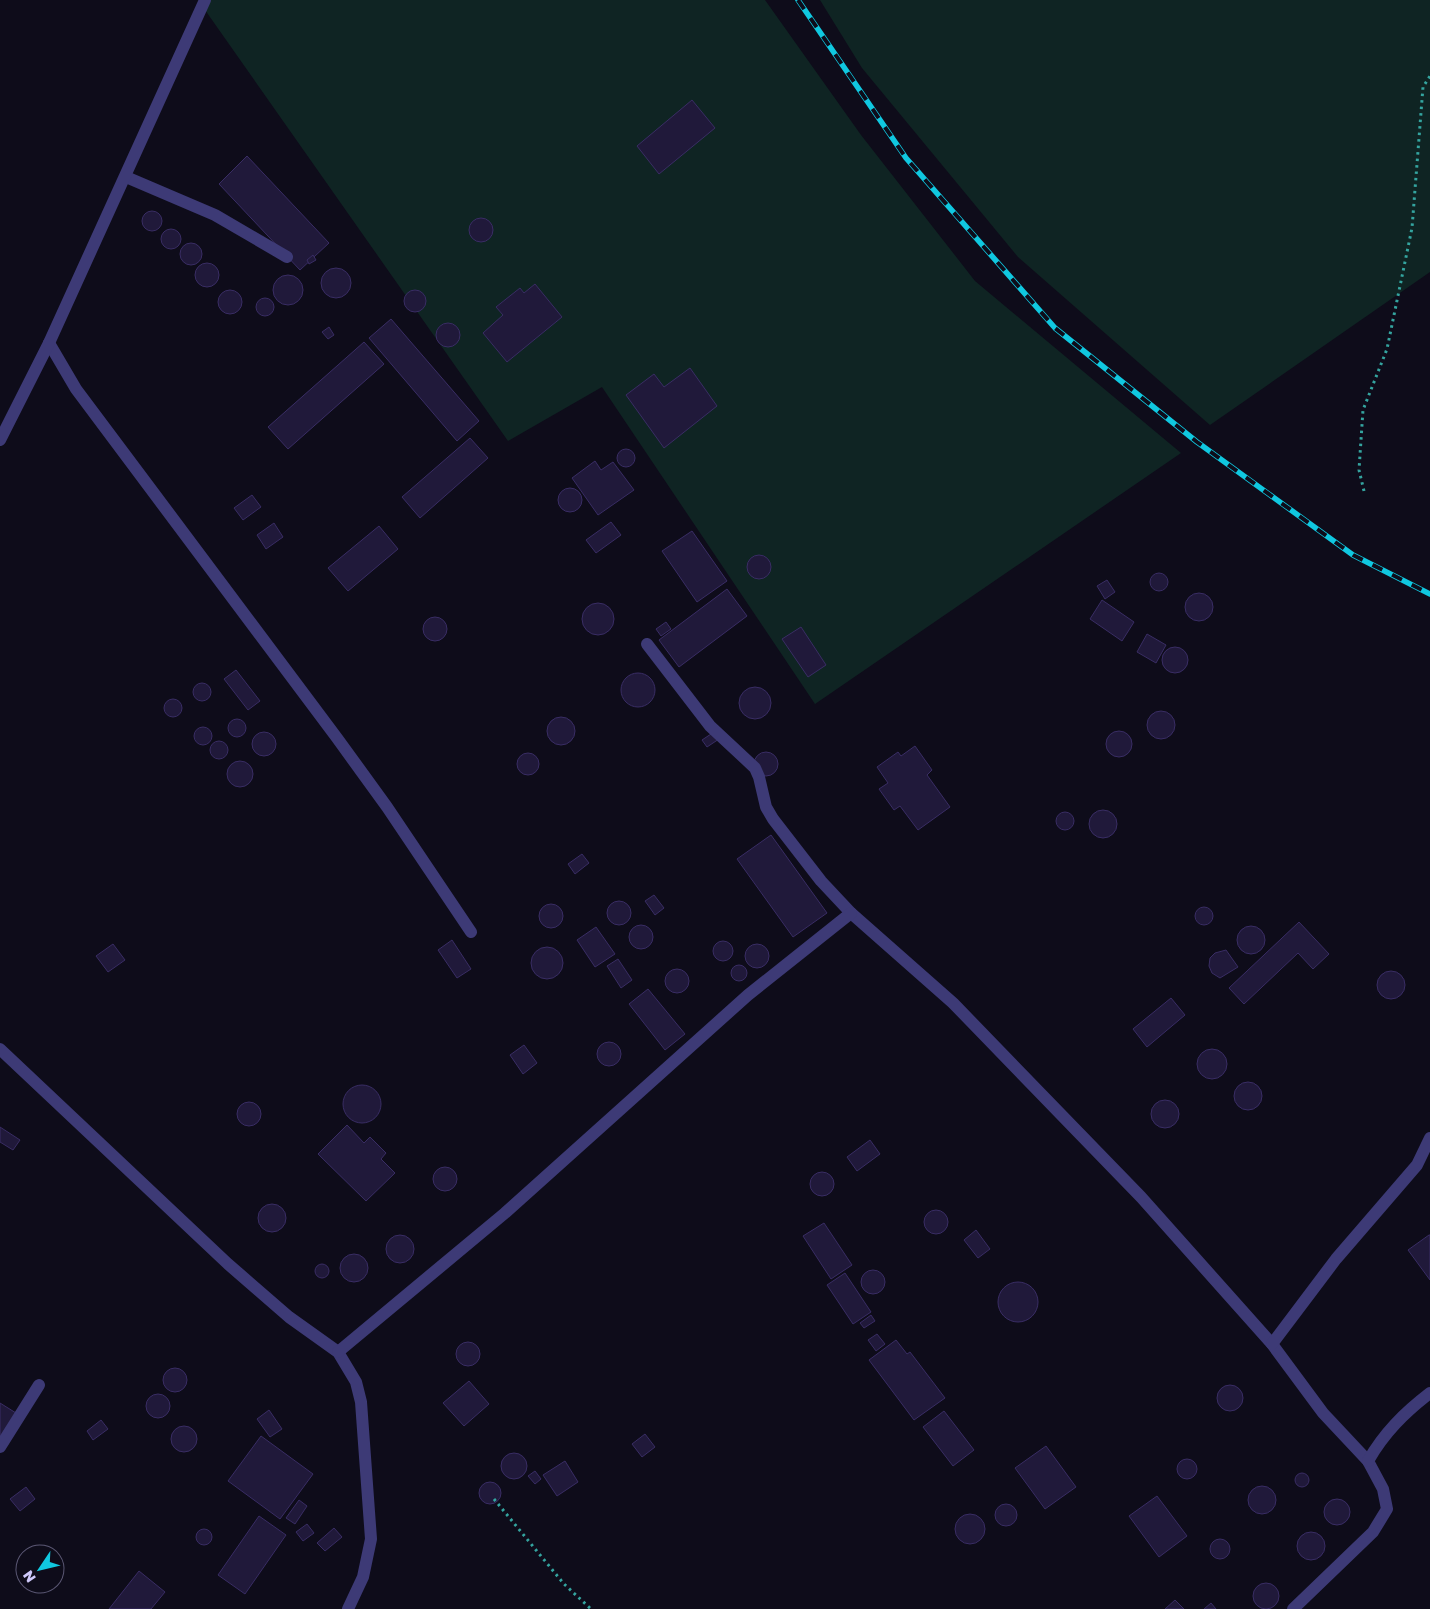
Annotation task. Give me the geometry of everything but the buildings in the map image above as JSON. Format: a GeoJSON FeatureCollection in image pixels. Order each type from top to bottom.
{"type":"FeatureCollection","features":[{"type":"Feature","properties":{"kind":"street"},"geometry":{"type":"LineString","coordinates":[[0,440],[50,343],[205,0]]}},
{"type":"Feature","properties":{"kind":"street"},"geometry":{"type":"LineString","coordinates":[[126,176],[215,215],[287,257]]}},
{"type":"Feature","properties":{"kind":"street"},"geometry":{"type":"LineString","coordinates":[[50,343],[76,389],[354,761],[471,932]]}},
{"type":"Feature","properties":{"kind":"street"},"geometry":{"type":"LineString","coordinates":[[647,644],[710,726],[755,768],[766,807],[773,819],[821,881],[851,913],[952,1003],[1141,1197],[1272,1344],[1323,1413],[1368,1461],[1383,1489],[1387,1509],[1373,1532],[1293,1609]]}},
{"type":"Feature","properties":{"kind":"street"},"geometry":{"type":"LineString","coordinates":[[338,1352],[505,1213],[748,995],[851,913]]}},
{"type":"Feature","properties":{"kind":"street"},"geometry":{"type":"LineString","coordinates":[[0,1049],[228,1264],[289,1317],[338,1352],[356,1382],[361,1402],[370,1510],[371,1539],[363,1577],[348,1609]]}},
{"type":"Feature","properties":{"kind":"street"},"geometry":{"type":"LineString","coordinates":[[1272,1344],[1336,1259],[1417,1165],[1430,1138]]}},
{"type":"Feature","properties":{"kind":"street"},"geometry":{"type":"LineString","coordinates":[[0,1447],[39,1385]]}},
{"type":"Feature","properties":{"kind":"street"},"geometry":{"type":"LineString","coordinates":[[1368,1461],[1381,1438],[1396,1421],[1430,1393]]}},
{"type":"Feature","properties":{"kind":"path"},"geometry":{"type":"LineString","coordinates":[[1364,492],[1359,470],[1363,410],[1386,349],[1412,228],[1423,87],[1430,76]]}},
{"type":"Feature","properties":{"kind":"path"},"geometry":{"type":"LineString","coordinates":[[494,1499],[564,1584],[591,1609]]}},
{"type":"Feature","properties":{"kind":"green space"},"geometry":{"type":"Polygon","coordinates":[[[198,0],[765,0],[861,135],[975,281],[1181,453],[815,704],[602,387],[508,441],[198,0]]]}},
{"type":"Feature","properties":{"kind":"green space"},"geometry":{"type":"Polygon","coordinates":[[[820,0],[1430,0],[1430,272],[1210,425],[1018,257],[862,68],[820,0]]]}},
{"type":"Feature","properties":{"kind":"railway"},"geometry":{"type":"LineString","coordinates":[[798,0],[906,158],[1055,328],[1197,442],[1353,555],[1430,594]]}}]}
